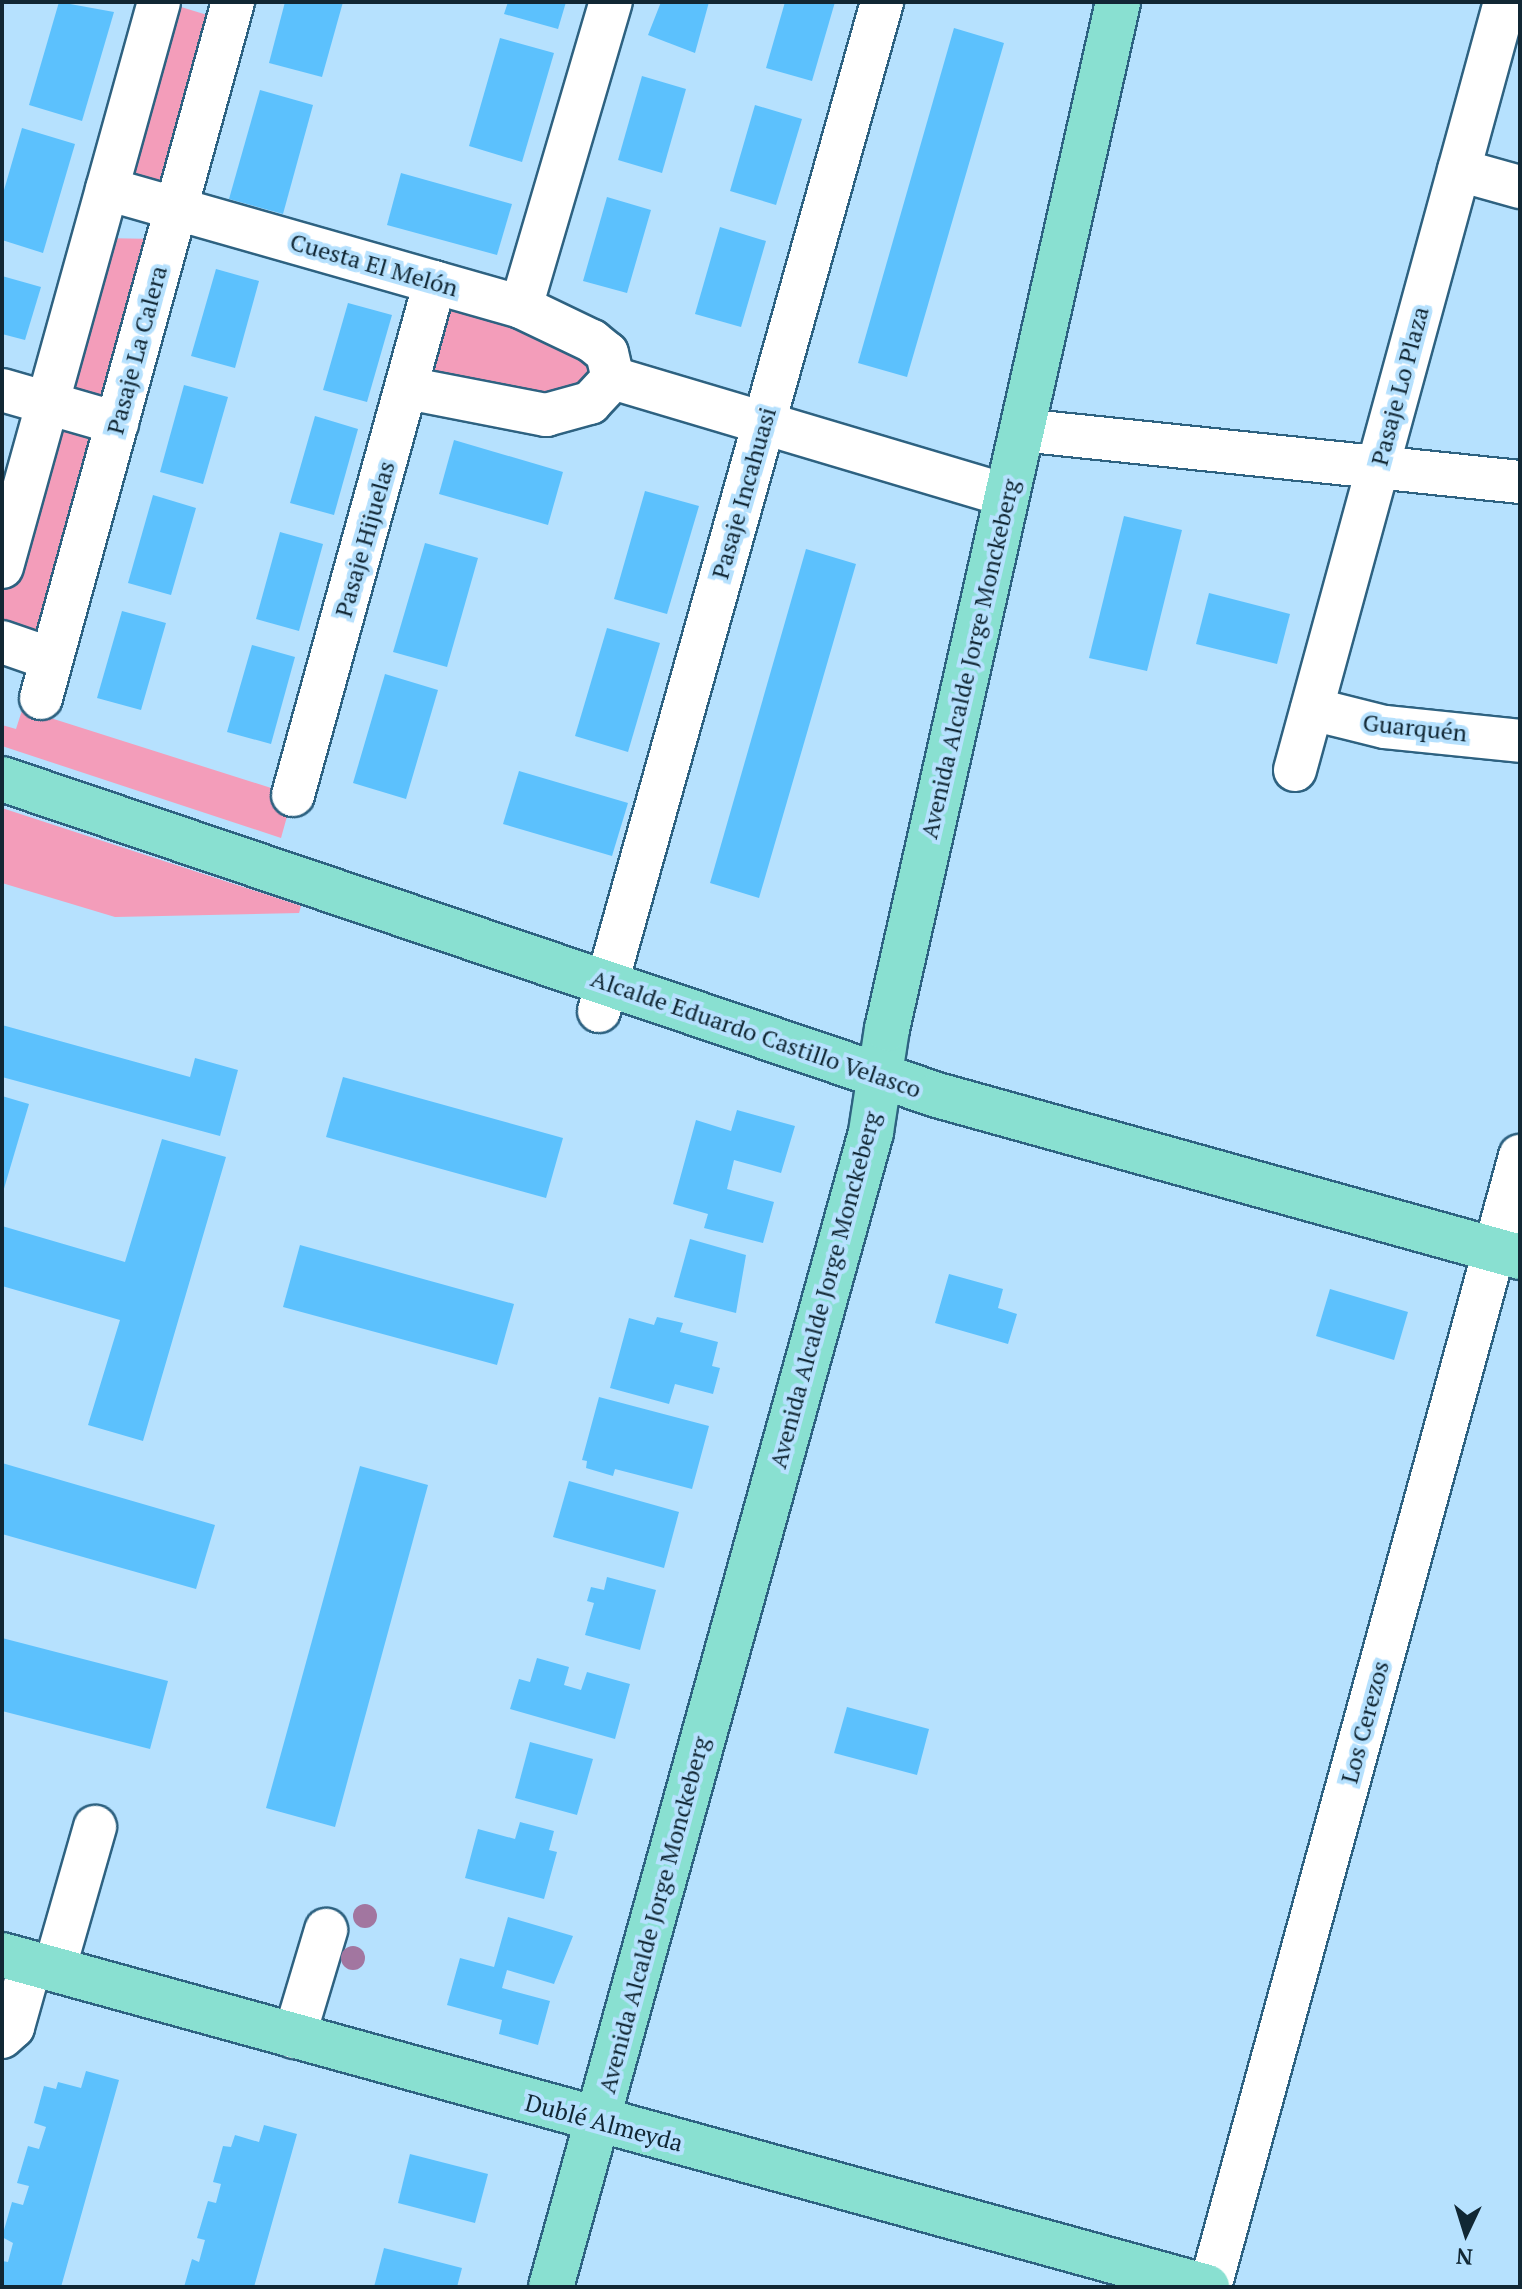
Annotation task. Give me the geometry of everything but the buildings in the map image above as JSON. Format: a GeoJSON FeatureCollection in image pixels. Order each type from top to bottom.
{"type":"FeatureCollection","features":[{"type":"Feature","properties":{"kind":"main road","name":"Avenida Alcalde Jorge Monckeberg"},"geometry":{"type":"LineString","coordinates":[[551,2287],[871,1132],[879,1076],[1113,3]]}},
{"type":"Feature","properties":{"kind":"main road","name":"Alcalde Eduardo Castillo Velasco"},"geometry":{"type":"LineString","coordinates":[[2,779],[602,998],[1507,1253]]}},
{"type":"Feature","properties":{"kind":"main road","name":"Dublé Almeyda"},"geometry":{"type":"LineString","coordinates":[[29,1963],[1208,2287]]}},
{"type":"Feature","properties":{"kind":"street"},"geometry":{"type":"LineString","coordinates":[[2,567],[159,2]]}},
{"type":"Feature","properties":{"kind":"street"},"geometry":{"type":"LineString","coordinates":[[521,307],[611,2]]}},
{"type":"Feature","properties":{"kind":"street","name":"Pasaje Incahuasi"},"geometry":{"type":"LineString","coordinates":[[602,998],[882,2]]}},
{"type":"Feature","properties":{"kind":"street","name":"Pasaje Lo Plaza"},"geometry":{"type":"LineString","coordinates":[[1295,770],[1505,2]]}},
{"type":"Feature","properties":{"kind":"street","name":"Pasaje La Calera"},"geometry":{"type":"LineString","coordinates":[[2,642],[46,678],[230,3]]}},
{"type":"Feature","properties":{"kind":"street"},"geometry":{"type":"LineString","coordinates":[[1459,170],[1520,187]]}},
{"type":"Feature","properties":{"kind":"street","name":"Cuesta El Melón"},"geometry":{"type":"LineString","coordinates":[[107,189],[521,307],[592,341],[607,353],[613,378]]}},
{"type":"Feature","properties":{"kind":"street","name":"Pasaje Hijuelas"},"geometry":{"type":"LineString","coordinates":[[293,795],[435,282]]}},
{"type":"Feature","properties":{"kind":"street"},"geometry":{"type":"LineString","coordinates":[[407,388],[546,415],[590,403],[613,378],[1006,495]]}},
{"type":"Feature","properties":{"kind":"street"},"geometry":{"type":"LineString","coordinates":[[2,390],[117,423]]}},
{"type":"Feature","properties":{"kind":"street"},"geometry":{"type":"LineString","coordinates":[[1021,430],[1520,482]]}},
{"type":"Feature","properties":{"kind":"street","name":"Guarquén"},"geometry":{"type":"LineString","coordinates":[[1312,709],[1385,727],[1520,741]]}},
{"type":"Feature","properties":{"kind":"street","name":"Los Cerezos"},"geometry":{"type":"LineString","coordinates":[[1208,2287],[1507,1253],[1520,1156]]}},
{"type":"Feature","properties":{"kind":"street"},"geometry":{"type":"LineString","coordinates":[[2,2037],[13,2027],[29,1963],[95,1827]]}},
{"type":"Feature","properties":{"kind":"street"},"geometry":{"type":"LineString","coordinates":[[294,2037],[326,1930]]}},
{"type":"Feature","properties":{"kind":"shaded area"},"geometry":{"type":"Polygon","coordinates":[[[168,3],[217,18],[164,212],[111,206],[168,3]]]}},
{"type":"Feature","properties":{"kind":"shaded area"},"geometry":{"type":"Polygon","coordinates":[[[101,238],[157,239],[109,409],[57,394],[101,238]]]}},
{"type":"Feature","properties":{"kind":"shaded area"},"geometry":{"type":"Polygon","coordinates":[[[446,299],[560,342],[595,372],[587,390],[540,402],[424,378],[446,299]]]}},
{"type":"Feature","properties":{"kind":"shaded area"},"geometry":{"type":"Polygon","coordinates":[[[48,417],[108,433],[47,647],[2,633],[2,587],[48,417]]]}},
{"type":"Feature","properties":{"kind":"shaded area"},"geometry":{"type":"Polygon","coordinates":[[[33,676],[38,714],[293,795],[281,838],[2,746],[2,725],[16,729],[33,676]]]}},
{"type":"Feature","properties":{"kind":"shaded area"},"geometry":{"type":"Polygon","coordinates":[[[2,808],[301,906],[299,913],[115,917],[2,883],[2,808]]]}}]}
